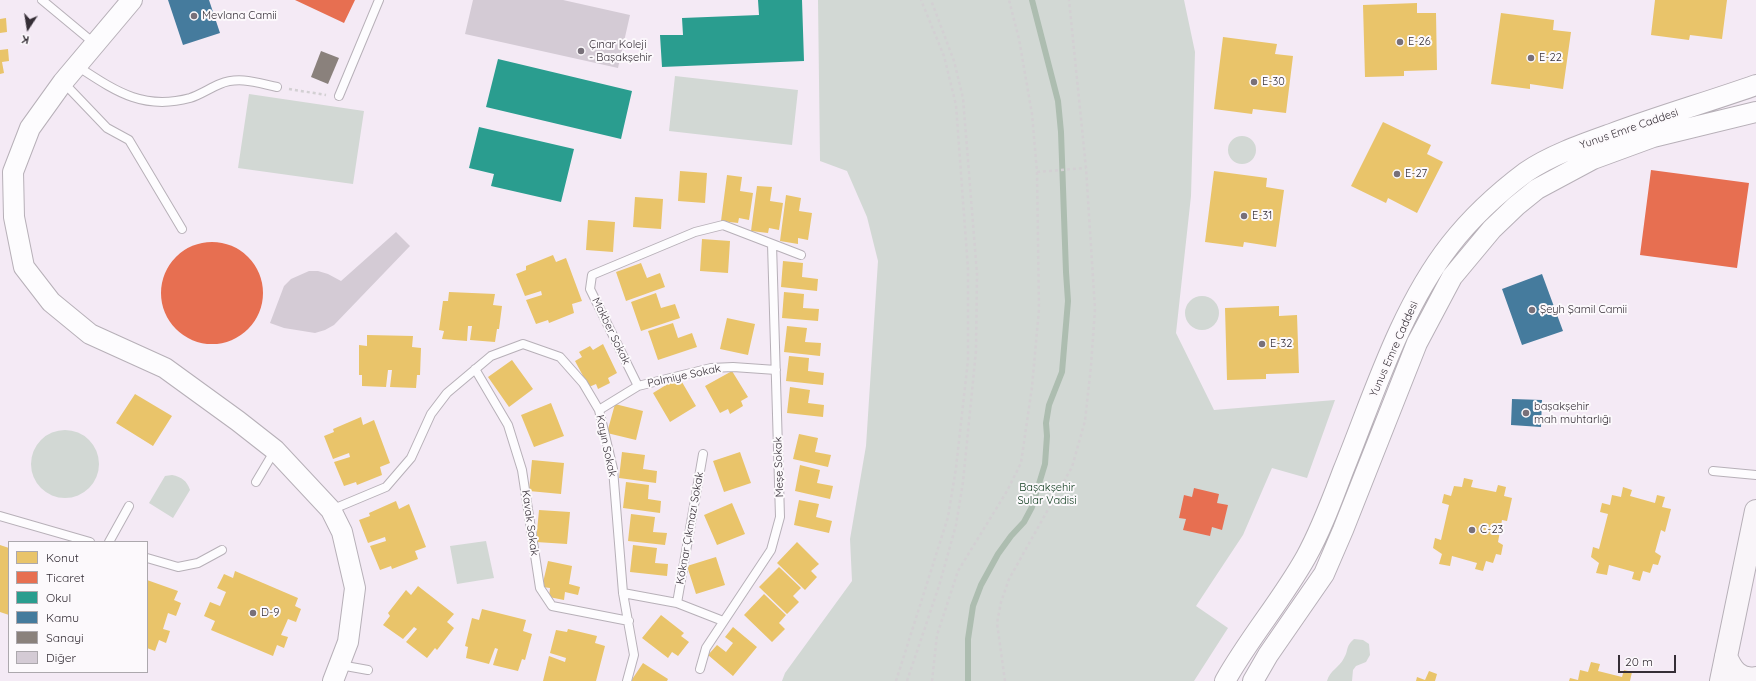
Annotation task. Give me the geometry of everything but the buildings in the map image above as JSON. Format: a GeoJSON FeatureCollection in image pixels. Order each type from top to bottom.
{"type":"FeatureCollection","features":[{"type":"Feature","properties":{"kind":"main road"},"geometry":{"type":"LineString","coordinates":[[1721,681],[1756,511]]}},
{"type":"Feature","properties":{"kind":"main road"},"geometry":{"type":"LineString","coordinates":[[1726,656],[1730,667],[1739,678],[1756,678]]}},
{"type":"Feature","properties":{"kind":"street"},"geometry":{"type":"LineString","coordinates":[[132,0],[63,82],[30,128],[13,172],[10,217],[24,267],[51,302],[90,334],[165,368],[275,450],[331,510],[342,532],[354,588],[348,642],[336,673]]}},
{"type":"Feature","properties":{"kind":"street","name":"Yunus Emre Caddesi"},"geometry":{"type":"LineString","coordinates":[[1225,681],[1306,557],[1329,507],[1402,325],[1422,287],[1450,246],[1476,216],[1527,172],[1552,158],[1590,141],[1756,85]]}},
{"type":"Feature","properties":{"kind":"street","name":"Yunus Emre Caddesi"},"geometry":{"type":"LineString","coordinates":[[1253,681],[1268,655],[1324,574],[1417,343],[1452,277],[1492,229],[1516,206],[1537,189],[1592,159],[1653,137],[1756,112]]}},
{"type":"Feature","properties":{"kind":"lane"},"geometry":{"type":"LineString","coordinates":[[42,0],[95,44]]}},
{"type":"Feature","properties":{"kind":"lane"},"geometry":{"type":"LineString","coordinates":[[339,96],[379,0]]}},
{"type":"Feature","properties":{"kind":"lane"},"geometry":{"type":"LineString","coordinates":[[77,66],[115,91],[151,102],[191,98],[221,83],[234,80],[248,80],[277,87]]}},
{"type":"Feature","properties":{"kind":"lane"},"geometry":{"type":"LineString","coordinates":[[63,82],[107,128],[129,140],[182,229]]}},
{"type":"Feature","properties":{"kind":"lane","name":"Makber Sokak"},"geometry":{"type":"LineString","coordinates":[[638,386],[590,289],[592,275],[695,232],[723,225],[772,244]]}},
{"type":"Feature","properties":{"kind":"lane"},"geometry":{"type":"LineString","coordinates":[[772,244],[801,255]]}},
{"type":"Feature","properties":{"kind":"lane","name":"Meşe Sokak"},"geometry":{"type":"LineString","coordinates":[[700,669],[706,648],[770,550],[780,517],[772,244]]}},
{"type":"Feature","properties":{"kind":"lane","name":"Kayın Sokak"},"geometry":{"type":"LineString","coordinates":[[331,510],[386,487],[411,458],[431,414],[447,393],[491,356],[523,344],[560,357],[583,383],[599,410],[613,469],[623,593],[634,655],[626,681]]}},
{"type":"Feature","properties":{"kind":"lane","name":"Palmiye Sokak"},"geometry":{"type":"LineString","coordinates":[[599,410],[638,386],[711,368],[734,367],[776,370]]}},
{"type":"Feature","properties":{"kind":"lane","name":"Kavak Sokak"},"geometry":{"type":"LineString","coordinates":[[475,368],[508,425],[522,470],[540,588],[552,606],[629,621]]}},
{"type":"Feature","properties":{"kind":"lane"},"geometry":{"type":"LineString","coordinates":[[256,482],[275,450]]}},
{"type":"Feature","properties":{"kind":"lane","name":"Köknar Çıkmazı Sokak"},"geometry":{"type":"LineString","coordinates":[[677,603],[703,454]]}},
{"type":"Feature","properties":{"kind":"lane"},"geometry":{"type":"LineString","coordinates":[[1713,470],[1756,476]]}},
{"type":"Feature","properties":{"kind":"lane"},"geometry":{"type":"LineString","coordinates":[[110,541],[129,506]]}},
{"type":"Feature","properties":{"kind":"lane"},"geometry":{"type":"LineString","coordinates":[[0,516],[87,541]]}},
{"type":"Feature","properties":{"kind":"lane"},"geometry":{"type":"LineString","coordinates":[[148,558],[178,567],[198,563],[222,550]]}},
{"type":"Feature","properties":{"kind":"lane"},"geometry":{"type":"LineString","coordinates":[[623,593],[677,603],[723,621]]}},
{"type":"Feature","properties":{"kind":"lane"},"geometry":{"type":"LineString","coordinates":[[336,673],[368,670]]}},
{"type":"Feature","properties":{"kind":"path"},"geometry":{"type":"LineString","coordinates":[[896,681],[948,517],[956,468],[968,360],[968,269],[956,105],[944,56],[921,0]]}},
{"type":"Feature","properties":{"kind":"path"},"geometry":{"type":"LineString","coordinates":[[907,681],[939,586],[956,525],[963,482],[976,351],[976,274],[963,98],[954,61],[932,0]]}},
{"type":"Feature","properties":{"kind":"path"},"geometry":{"type":"LineString","coordinates":[[932,681],[937,635],[958,571],[1007,491],[1021,463],[1032,387],[1038,309],[1037,172],[1030,106],[1019,39],[1009,0]]}},
{"type":"Feature","properties":{"kind":"path"},"geometry":{"type":"LineString","coordinates":[[1005,681],[997,623],[1001,602],[1009,579],[1072,467],[1085,421],[1092,366],[1095,310],[1086,168],[1070,0]]}},
{"type":"Feature","properties":{"kind":"path"},"geometry":{"type":"LineString","coordinates":[[277,87],[339,96]]}},
{"type":"Feature","properties":{"kind":"path"},"geometry":{"type":"LineString","coordinates":[[1037,172],[1086,168]]}},
{"type":"Feature","properties":{"kind":"green space","name":"Başakşehir Sular Vadisi"},"geometry":{"type":"Polygon","coordinates":[[[818,0],[1184,0],[1195,52],[1191,196],[1176,333],[1214,410],[1335,400],[1307,478],[1272,468],[1243,535],[1196,606],[1228,628],[1194,681],[782,681],[785,673],[852,581],[850,539],[866,446],[878,261],[867,217],[847,171],[820,161],[818,0]]]}},
{"type":"Feature","properties":{"kind":"green space"},"geometry":{"type":"Polygon","coordinates":[[[675,76],[798,90],[792,145],[669,131],[675,76]]]}},
{"type":"Feature","properties":{"kind":"green space"},"geometry":{"type":"Polygon","coordinates":[[[249,94],[364,111],[353,184],[238,168],[249,94]]]}},
{"type":"Feature","properties":{"kind":"green space"},"geometry":{"type":"Polygon","coordinates":[[[1242,136],[1252,140],[1256,150],[1252,160],[1242,164],[1232,160],[1228,150],[1232,140],[1242,136]]]}},
{"type":"Feature","properties":{"kind":"green space"},"geometry":{"type":"Polygon","coordinates":[[[1202,296],[1214,301],[1219,313],[1214,325],[1202,330],[1190,325],[1185,313],[1190,301],[1202,296]]]}},
{"type":"Feature","properties":{"kind":"green space"},"geometry":{"type":"Polygon","coordinates":[[[65,430],[78,433],[89,440],[96,451],[99,464],[96,477],[89,488],[78,495],[65,498],[52,495],[41,488],[34,477],[31,464],[34,451],[41,440],[52,433],[65,430]]]}},
{"type":"Feature","properties":{"kind":"green space"},"geometry":{"type":"Polygon","coordinates":[[[172,475],[184,480],[190,490],[173,518],[149,503],[165,476],[172,475]]]}},
{"type":"Feature","properties":{"kind":"green space"},"geometry":{"type":"Polygon","coordinates":[[[486,541],[494,578],[457,584],[450,546],[486,541]]]}},
{"type":"Feature","properties":{"kind":"green space"},"geometry":{"type":"Polygon","coordinates":[[[1354,639],[1363,640],[1369,644],[1370,655],[1366,662],[1356,666],[1353,670],[1352,681],[1327,681],[1330,674],[1342,661],[1349,644],[1354,639]]]}},
{"type":"Feature","properties":{"kind":"waterway"},"geometry":{"type":"LineString","coordinates":[[968,681],[968,639],[973,606],[981,585],[998,554],[1011,536],[1024,522],[1032,507],[1045,464],[1047,436],[1046,423],[1049,405],[1062,372],[1068,301],[1061,132],[1058,101],[1032,0]]}},
{"type":"Feature","properties":{"kind":"place","name":"Mevlana Camii"},"geometry":{"type":"Point","coordinates":[194,16]}},
{"type":"Feature","properties":{"kind":"place","name":"E-26"},"geometry":{"type":"Point","coordinates":[1400,42]}},
{"type":"Feature","properties":{"kind":"place","name":"Çınar Koleji - Başakşehir"},"geometry":{"type":"Point","coordinates":[581,51]}},
{"type":"Feature","properties":{"kind":"place","name":"E-22"},"geometry":{"type":"Point","coordinates":[1531,58]}},
{"type":"Feature","properties":{"kind":"place","name":"E-30"},"geometry":{"type":"Point","coordinates":[1254,82]}},
{"type":"Feature","properties":{"kind":"place","name":"E-27"},"geometry":{"type":"Point","coordinates":[1397,174]}},
{"type":"Feature","properties":{"kind":"place","name":"E-31"},"geometry":{"type":"Point","coordinates":[1244,216]}},
{"type":"Feature","properties":{"kind":"place","name":"Şeyh Şamil Camii"},"geometry":{"type":"Point","coordinates":[1532,310]}},
{"type":"Feature","properties":{"kind":"place","name":"E-32"},"geometry":{"type":"Point","coordinates":[1262,344]}},
{"type":"Feature","properties":{"kind":"place","name":"başakşehir mah muhtarlığı"},"geometry":{"type":"Point","coordinates":[1526,413]}},
{"type":"Feature","properties":{"kind":"place","name":"C-23"},"geometry":{"type":"Point","coordinates":[1472,530]}},
{"type":"Feature","properties":{"kind":"place","name":"D-9"},"geometry":{"type":"Point","coordinates":[253,613]}}]}
